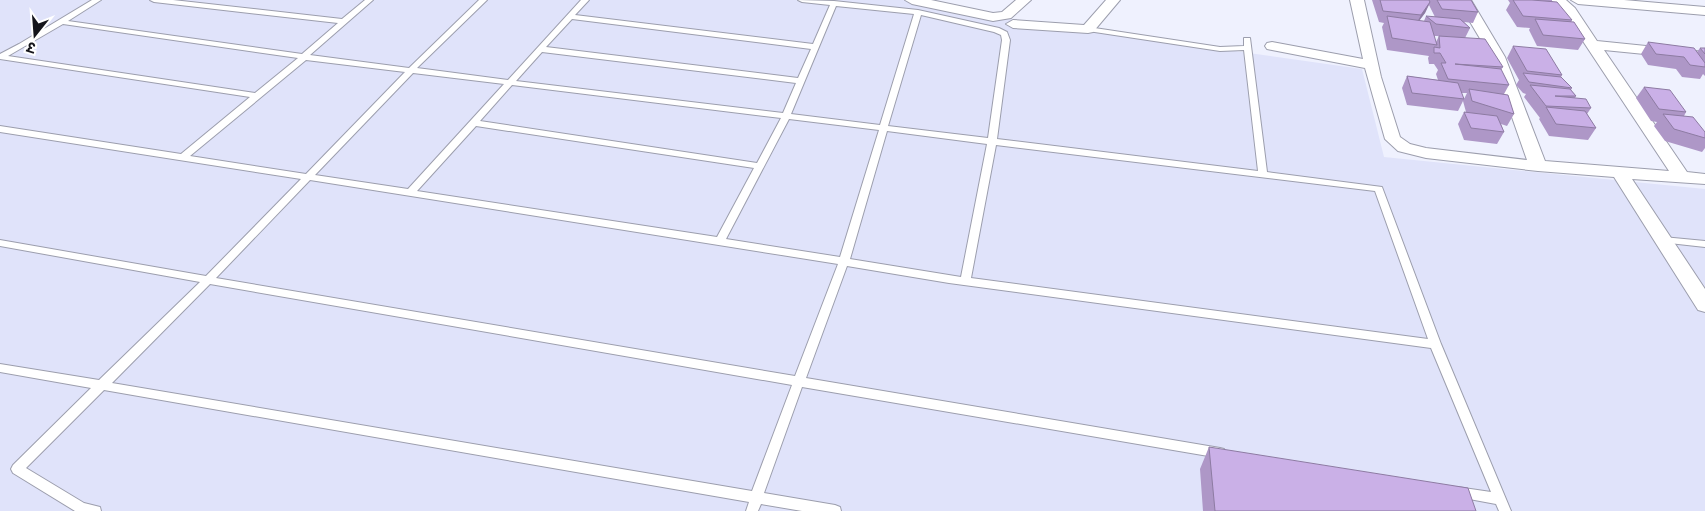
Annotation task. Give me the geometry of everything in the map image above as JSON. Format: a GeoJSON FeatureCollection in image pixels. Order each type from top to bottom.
{"type":"FeatureCollection","features":[{"type":"Feature","properties":{"kind":"street"},"geometry":{"type":"LineString","coordinates":[[915,6],[993,17],[1006,15],[1024,0]]}},
{"type":"Feature","properties":{"kind":"street"},"geometry":{"type":"LineString","coordinates":[[1013,24],[1088,29],[1113,0]]}},
{"type":"Feature","properties":{"kind":"street"},"geometry":{"type":"LineString","coordinates":[[1357,0],[1371,65],[1393,139],[1404,148],[1426,154],[1538,166],[1705,178]]}},
{"type":"Feature","properties":{"kind":"street"},"geometry":{"type":"LineString","coordinates":[[1464,0],[1498,57],[1538,166]]}},
{"type":"Feature","properties":{"kind":"street"},"geometry":{"type":"LineString","coordinates":[[1558,0],[1570,11],[1682,177]]}},
{"type":"Feature","properties":{"kind":"street"},"geometry":{"type":"LineString","coordinates":[[1578,0],[1705,11]]}},
{"type":"Feature","properties":{"kind":"street"},"geometry":{"type":"LineString","coordinates":[[1593,45],[1705,56]]}},
{"type":"Feature","properties":{"kind":"street"},"geometry":{"type":"LineString","coordinates":[[1272,46],[1371,65]]}},
{"type":"Feature","properties":{"kind":"street"},"geometry":{"type":"LineString","coordinates":[[1619,172],[1705,305]]}},
{"type":"Feature","properties":{"kind":"lane"},"geometry":{"type":"LineString","coordinates":[[0,57],[97,0]]}},
{"type":"Feature","properties":{"kind":"lane"},"geometry":{"type":"LineString","coordinates":[[154,0],[344,22]]}},
{"type":"Feature","properties":{"kind":"lane"},"geometry":{"type":"LineString","coordinates":[[182,158],[304,57],[368,0]]}},
{"type":"Feature","properties":{"kind":"lane"},"geometry":{"type":"LineString","coordinates":[[95,511],[81,508],[17,469],[208,280],[411,70],[483,0]]}},
{"type":"Feature","properties":{"kind":"lane"},"geometry":{"type":"LineString","coordinates":[[410,193],[585,0]]}},
{"type":"Feature","properties":{"kind":"lane"},"geometry":{"type":"LineString","coordinates":[[802,0],[915,6],[1004,34],[1006,40],[992,142],[966,280]]}},
{"type":"Feature","properties":{"kind":"lane"},"geometry":{"type":"LineString","coordinates":[[720,241],[786,116],[834,3]]}},
{"type":"Feature","properties":{"kind":"lane"},"geometry":{"type":"LineString","coordinates":[[752,511],[844,261],[883,128],[915,6]]}},
{"type":"Feature","properties":{"kind":"lane"},"geometry":{"type":"LineString","coordinates":[[571,17],[815,48]]}},
{"type":"Feature","properties":{"kind":"lane"},"geometry":{"type":"LineString","coordinates":[[62,22],[304,57],[1379,189],[1435,344],[1505,511]]}},
{"type":"Feature","properties":{"kind":"lane"},"geometry":{"type":"LineString","coordinates":[[1088,29],[1220,49],[1248,44],[1263,175]]}},
{"type":"Feature","properties":{"kind":"lane"},"geometry":{"type":"LineString","coordinates":[[540,49],[801,81]]}},
{"type":"Feature","properties":{"kind":"lane"},"geometry":{"type":"LineString","coordinates":[[0,57],[257,96]]}},
{"type":"Feature","properties":{"kind":"lane"},"geometry":{"type":"LineString","coordinates":[[474,123],[760,166]]}},
{"type":"Feature","properties":{"kind":"lane"},"geometry":{"type":"LineString","coordinates":[[0,129],[720,241],[949,279],[1435,344]]}},
{"type":"Feature","properties":{"kind":"lane"},"geometry":{"type":"LineString","coordinates":[[1663,240],[1705,244]]}},
{"type":"Feature","properties":{"kind":"lane"},"geometry":{"type":"LineString","coordinates":[[0,243],[798,382],[1236,455]]}},
{"type":"Feature","properties":{"kind":"lane"},"geometry":{"type":"LineString","coordinates":[[0,368],[835,511]]}},
{"type":"Feature","properties":{"kind":"lane"},"geometry":{"type":"LineString","coordinates":[[1441,489],[1500,499]]}},
{"type":"Feature","properties":{"kind":"shaded area"},"geometry":{"type":"Polygon","coordinates":[[[0,0],[906,0],[1017,20],[1362,69],[1384,157],[1705,189],[1705,511],[0,511],[0,0]]]}},
{"type":"Feature","properties":{"kind":"building"},"geometry":{"type":"Polygon","coordinates":[[[1380,0],[1429,0],[1430,2],[1421,15],[1383,11],[1380,0]]]}},
{"type":"Feature","properties":{"kind":"building"},"geometry":{"type":"Polygon","coordinates":[[[1437,0],[1471,0],[1478,12],[1442,9],[1437,0]]]}},
{"type":"Feature","properties":{"kind":"building"},"geometry":{"type":"Polygon","coordinates":[[[1513,0],[1557,2],[1572,20],[1523,16],[1513,0]]]}},
{"type":"Feature","properties":{"kind":"building"},"geometry":{"type":"Polygon","coordinates":[[[1387,16],[1430,22],[1437,45],[1392,38],[1387,16]]]}},
{"type":"Feature","properties":{"kind":"building"},"geometry":{"type":"Polygon","coordinates":[[[1426,16],[1460,19],[1470,28],[1436,24],[1426,16]]]}},
{"type":"Feature","properties":{"kind":"building"},"geometry":{"type":"Polygon","coordinates":[[[1535,19],[1574,22],[1585,39],[1543,35],[1535,19]]]}},
{"type":"Feature","properties":{"kind":"building"},"geometry":{"type":"Polygon","coordinates":[[[1439,36],[1485,39],[1503,67],[1455,64],[1501,69],[1509,85],[1448,79],[1441,63],[1446,63],[1440,53],[1434,53],[1434,47],[1440,48],[1439,36]]]}},
{"type":"Feature","properties":{"kind":"building"},"geometry":{"type":"Polygon","coordinates":[[[1648,42],[1694,48],[1705,63],[1705,67],[1690,65],[1684,57],[1656,54],[1648,42]]]}},
{"type":"Feature","properties":{"kind":"building"},"geometry":{"type":"Polygon","coordinates":[[[1513,46],[1546,49],[1562,75],[1527,71],[1513,46]]]}},
{"type":"Feature","properties":{"kind":"building"},"geometry":{"type":"Polygon","coordinates":[[[1523,73],[1561,77],[1572,88],[1529,82],[1523,73]]]}},
{"type":"Feature","properties":{"kind":"building"},"geometry":{"type":"Polygon","coordinates":[[[1407,76],[1458,83],[1464,99],[1412,93],[1407,76]]]}},
{"type":"Feature","properties":{"kind":"building"},"geometry":{"type":"Polygon","coordinates":[[[1530,85],[1570,89],[1576,96],[1555,96],[1586,99],[1591,108],[1546,106],[1530,85]]]}},
{"type":"Feature","properties":{"kind":"building"},"geometry":{"type":"Polygon","coordinates":[[[1644,87],[1670,90],[1686,112],[1659,109],[1644,87]]]}},
{"type":"Feature","properties":{"kind":"building"},"geometry":{"type":"Polygon","coordinates":[[[1469,89],[1508,95],[1514,114],[1472,101],[1469,89]]]}},
{"type":"Feature","properties":{"kind":"building"},"geometry":{"type":"Polygon","coordinates":[[[1546,107],[1585,111],[1596,128],[1556,124],[1546,107]]]}},
{"type":"Feature","properties":{"kind":"building"},"geometry":{"type":"Polygon","coordinates":[[[1464,112],[1497,116],[1504,132],[1471,128],[1464,112]]]}},
{"type":"Feature","properties":{"kind":"building"},"geometry":{"type":"Polygon","coordinates":[[[1663,114],[1693,117],[1705,132],[1705,138],[1674,129],[1663,114]]]}},
{"type":"Feature","properties":{"kind":"building"},"geometry":{"type":"Polygon","coordinates":[[[1209,447],[1468,488],[1476,511],[1215,511],[1209,447]]]}}]}
